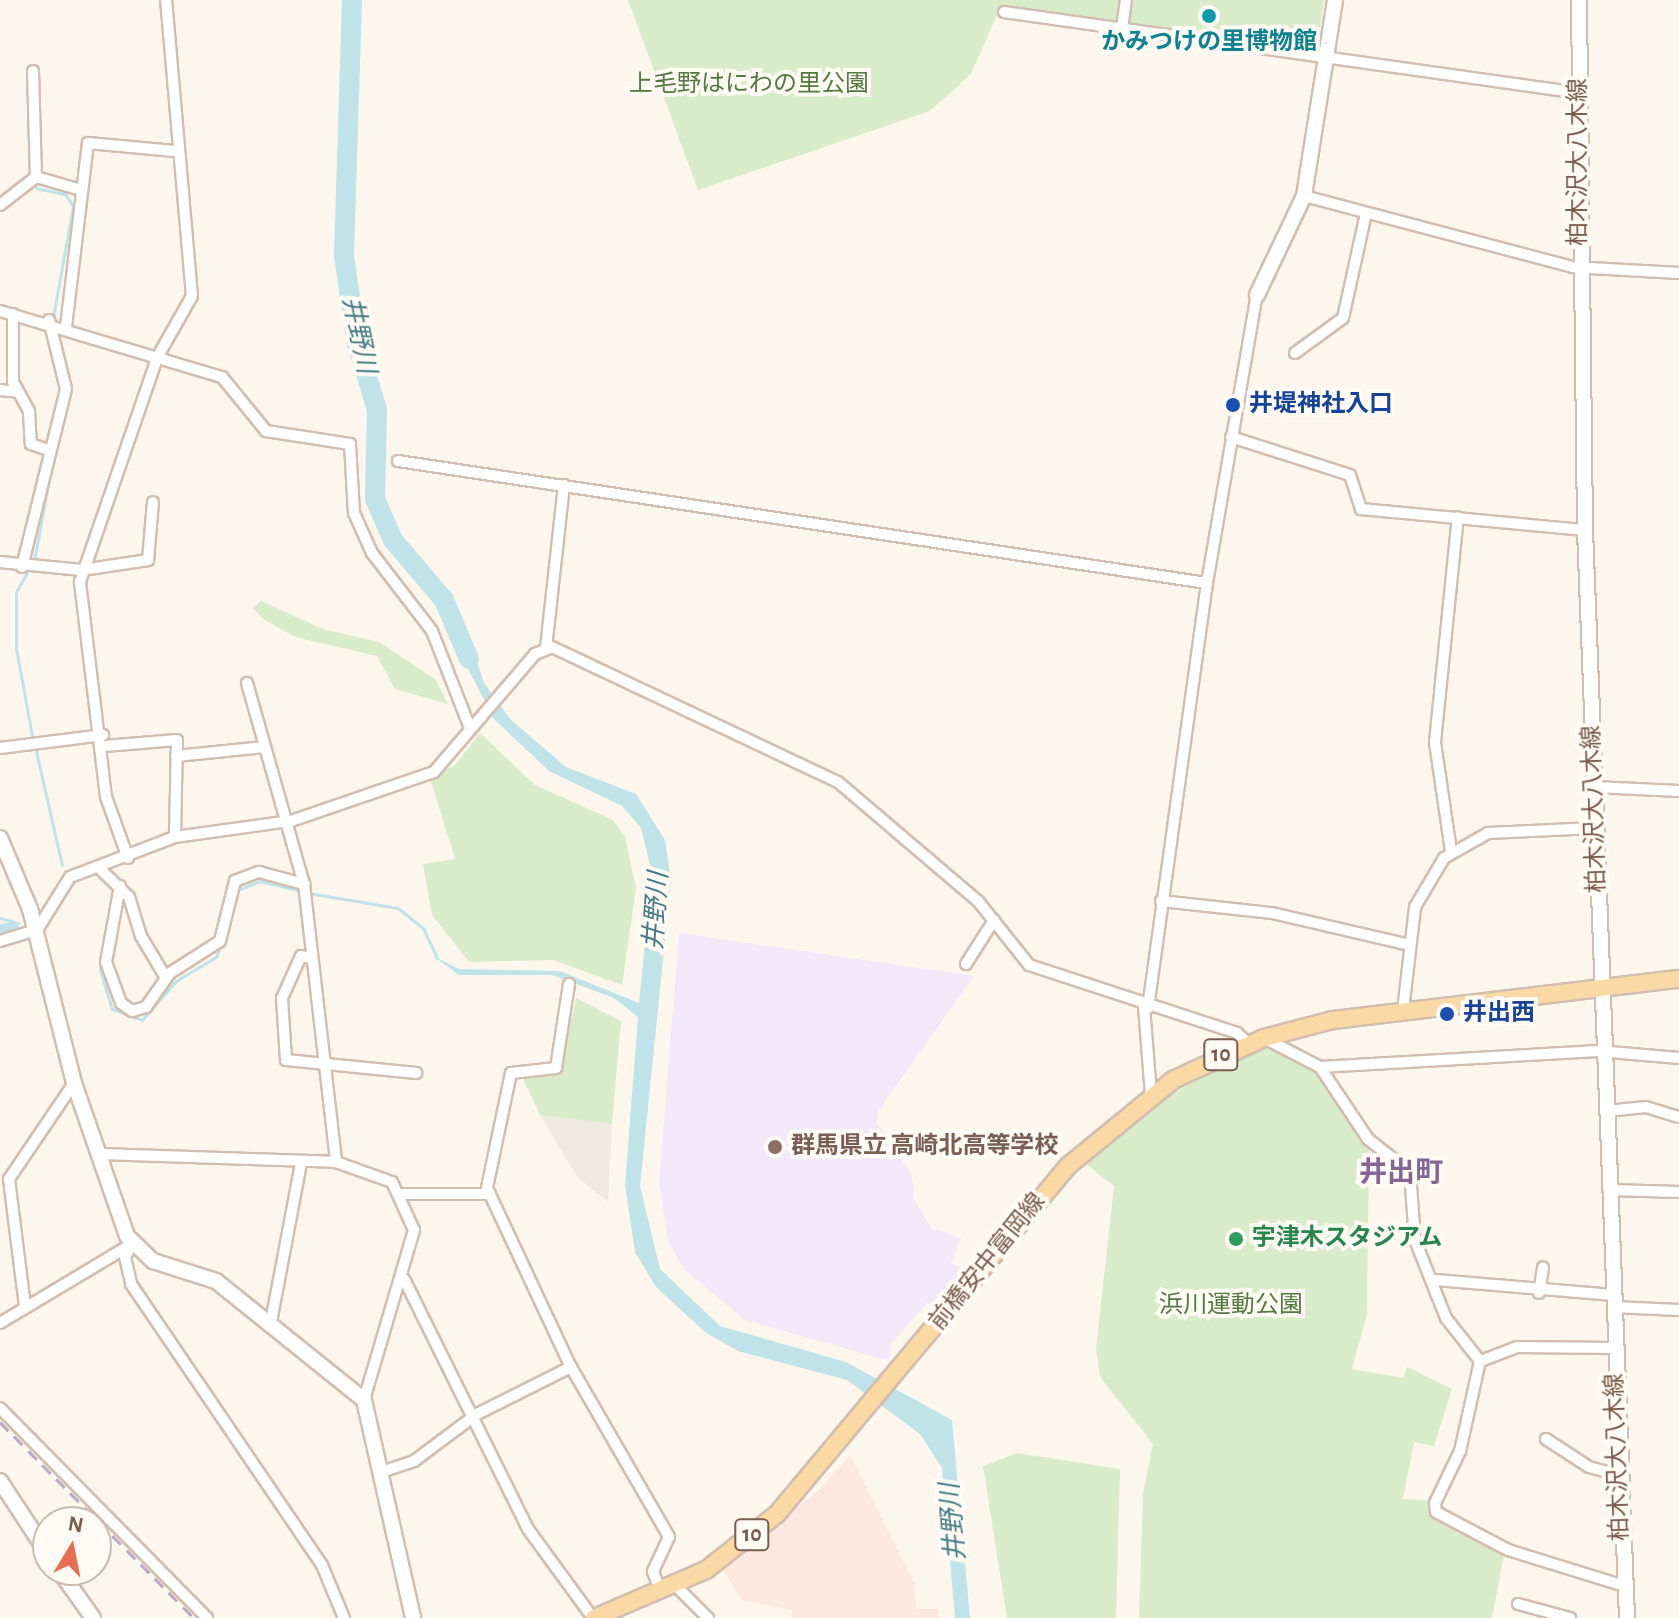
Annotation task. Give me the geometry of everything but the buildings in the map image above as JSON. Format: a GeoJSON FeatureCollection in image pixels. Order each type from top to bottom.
{"type":"FeatureCollection","features":[{"type":"Feature","properties":{"kind":"main road"},"geometry":{"type":"LineString","coordinates":[[1257,295],[1304,196],[1335,0]]}},
{"type":"Feature","properties":{"kind":"main road","name":"柏木沢大八木線"},"geometry":{"type":"LineString","coordinates":[[1579,0],[1585,530],[1611,1190],[1614,1348],[1627,1618]]}},
{"type":"Feature","properties":{"kind":"main road"},"geometry":{"type":"LineString","coordinates":[[0,838],[37,930],[74,1083],[132,1244],[153,1261],[208,1275],[271,1322],[364,1400],[384,1471],[413,1618]]}},
{"type":"Feature","properties":{"kind":"main road","name":"前橋安中富岡線"},"geometry":{"type":"LineString","coordinates":[[594,1618],[668,1588],[777,1514],[874,1404],[1068,1166],[1151,1094],[1257,1041],[1403,1011],[1679,979]]}},
{"type":"Feature","properties":{"kind":"main road"},"geometry":{"type":"LineString","coordinates":[[0,1481],[32,1530]]}},
{"type":"Feature","properties":{"kind":"main road"},"geometry":{"type":"LineString","coordinates":[[70,1586],[93,1618]]}},
{"type":"Feature","properties":{"kind":"street"},"geometry":{"type":"LineString","coordinates":[[128,858],[106,797],[104,741],[82,570],[158,356],[189,305],[193,284],[175,151],[166,0]]}},
{"type":"Feature","properties":{"kind":"street"},"geometry":{"type":"LineString","coordinates":[[1122,28],[1126,0]]}},
{"type":"Feature","properties":{"kind":"street"},"geometry":{"type":"LineString","coordinates":[[1004,12],[1325,60],[1579,93]]}},
{"type":"Feature","properties":{"kind":"street"},"geometry":{"type":"LineString","coordinates":[[33,71],[36,177]]}},
{"type":"Feature","properties":{"kind":"street"},"geometry":{"type":"LineString","coordinates":[[66,327],[88,143],[175,151]]}},
{"type":"Feature","properties":{"kind":"street"},"geometry":{"type":"LineString","coordinates":[[36,177],[81,190]]}},
{"type":"Feature","properties":{"kind":"street"},"geometry":{"type":"LineString","coordinates":[[0,205],[36,177]]}},
{"type":"Feature","properties":{"kind":"street"},"geometry":{"type":"LineString","coordinates":[[1304,196],[1580,264],[1679,273]]}},
{"type":"Feature","properties":{"kind":"street"},"geometry":{"type":"LineString","coordinates":[[1295,353],[1343,318],[1366,213]]}},
{"type":"Feature","properties":{"kind":"street"},"geometry":{"type":"LineString","coordinates":[[1151,1094],[1146,1007],[1207,583],[1257,295]]}},
{"type":"Feature","properties":{"kind":"street"},"geometry":{"type":"LineString","coordinates":[[0,311],[49,320],[222,377],[266,431],[350,444],[354,513],[372,553],[432,631],[470,728]]}},
{"type":"Feature","properties":{"kind":"street"},"geometry":{"type":"LineString","coordinates":[[13,314],[18,392],[29,411],[31,444],[48,450]]}},
{"type":"Feature","properties":{"kind":"street"},"geometry":{"type":"LineString","coordinates":[[22,567],[48,450],[66,389],[49,320]]}},
{"type":"Feature","properties":{"kind":"street"},"geometry":{"type":"LineString","coordinates":[[0,390],[18,392]]}},
{"type":"Feature","properties":{"kind":"street"},"geometry":{"type":"LineString","coordinates":[[1231,437],[1350,475],[1361,509],[1585,530]]}},
{"type":"Feature","properties":{"kind":"street"},"geometry":{"type":"LineString","coordinates":[[398,461],[1207,583]]}},
{"type":"Feature","properties":{"kind":"street"},"geometry":{"type":"LineString","coordinates":[[0,941],[37,930],[63,880],[128,858],[175,837],[291,821],[434,772],[480,716],[546,648],[564,485]]}},
{"type":"Feature","properties":{"kind":"street"},"geometry":{"type":"LineString","coordinates":[[0,562],[22,567],[82,570],[148,560],[153,502]]}},
{"type":"Feature","properties":{"kind":"street"},"geometry":{"type":"LineString","coordinates":[[1451,851],[1435,742],[1458,517]]}},
{"type":"Feature","properties":{"kind":"street"},"geometry":{"type":"LineString","coordinates":[[546,648],[838,782],[994,920],[1029,965],[1146,1007],[1237,1033],[1320,1067],[1606,1052],[1679,1058]]}},
{"type":"Feature","properties":{"kind":"street"},"geometry":{"type":"LineString","coordinates":[[247,683],[291,821],[304,886],[336,1162]]}},
{"type":"Feature","properties":{"kind":"street"},"geometry":{"type":"LineString","coordinates":[[0,748],[177,740],[175,837]]}},
{"type":"Feature","properties":{"kind":"street"},"geometry":{"type":"LineString","coordinates":[[176,756],[265,747]]}},
{"type":"Feature","properties":{"kind":"street"},"geometry":{"type":"LineString","coordinates":[[1594,787],[1679,791]]}},
{"type":"Feature","properties":{"kind":"street"},"geometry":{"type":"LineString","coordinates":[[1403,1011],[1409,945],[1418,897],[1451,851],[1498,831],[1595,828]]}},
{"type":"Feature","properties":{"kind":"street"},"geometry":{"type":"LineString","coordinates":[[99,868],[120,886],[166,978]]}},
{"type":"Feature","properties":{"kind":"street"},"geometry":{"type":"LineString","coordinates":[[120,886],[106,962],[121,1003],[132,1011],[146,1007],[166,978],[220,941],[229,891],[243,876],[259,872],[304,886]]}},
{"type":"Feature","properties":{"kind":"street"},"geometry":{"type":"LineString","coordinates":[[1161,901],[1272,913],[1409,945]]}},
{"type":"Feature","properties":{"kind":"street"},"geometry":{"type":"LineString","coordinates":[[966,964],[994,920]]}},
{"type":"Feature","properties":{"kind":"street"},"geometry":{"type":"LineString","coordinates":[[311,958],[301,956],[282,998],[284,1056],[416,1073]]}},
{"type":"Feature","properties":{"kind":"street"},"geometry":{"type":"LineString","coordinates":[[574,985],[556,1068],[516,1069],[508,1079],[490,1194],[571,1367],[669,1537],[653,1572],[668,1588],[708,1618]]}},
{"type":"Feature","properties":{"kind":"street"},"geometry":{"type":"LineString","coordinates":[[1320,1067],[1362,1132],[1410,1172],[1411,1226],[1436,1280],[1446,1318],[1480,1361]]}},
{"type":"Feature","properties":{"kind":"street"},"geometry":{"type":"LineString","coordinates":[[25,1306],[5,1209],[9,1179],[74,1083]]}},
{"type":"Feature","properties":{"kind":"street"},"geometry":{"type":"LineString","coordinates":[[1607,1111],[1646,1107],[1679,1117]]}},
{"type":"Feature","properties":{"kind":"street"},"geometry":{"type":"LineString","coordinates":[[98,1154],[336,1162],[392,1182],[404,1194],[415,1240],[364,1400]]}},
{"type":"Feature","properties":{"kind":"street"},"geometry":{"type":"LineString","coordinates":[[271,1322],[301,1163]]}},
{"type":"Feature","properties":{"kind":"street"},"geometry":{"type":"LineString","coordinates":[[1611,1190],[1679,1192]]}},
{"type":"Feature","properties":{"kind":"street"},"geometry":{"type":"LineString","coordinates":[[404,1194],[490,1194]]}},
{"type":"Feature","properties":{"kind":"street"},"geometry":{"type":"LineString","coordinates":[[0,1323],[132,1244]]}},
{"type":"Feature","properties":{"kind":"street"},"geometry":{"type":"LineString","coordinates":[[132,1244],[125,1257],[131,1284],[322,1565],[344,1618]]}},
{"type":"Feature","properties":{"kind":"street"},"geometry":{"type":"LineString","coordinates":[[1539,1293],[1543,1267]]}},
{"type":"Feature","properties":{"kind":"street"},"geometry":{"type":"LineString","coordinates":[[404,1279],[477,1414],[528,1529],[594,1618]]}},
{"type":"Feature","properties":{"kind":"street"},"geometry":{"type":"LineString","coordinates":[[1436,1280],[1679,1310]]}},
{"type":"Feature","properties":{"kind":"street"},"geometry":{"type":"LineString","coordinates":[[1480,1361],[1517,1347],[1614,1348]]}},
{"type":"Feature","properties":{"kind":"street"},"geometry":{"type":"LineString","coordinates":[[1480,1361],[1460,1451],[1436,1512],[1508,1550],[1624,1586]]}},
{"type":"Feature","properties":{"kind":"street"},"geometry":{"type":"LineString","coordinates":[[384,1471],[414,1461],[477,1414],[571,1367]]}},
{"type":"Feature","properties":{"kind":"street"},"geometry":{"type":"LineString","coordinates":[[0,1408],[207,1618]]}},
{"type":"Feature","properties":{"kind":"street"},"geometry":{"type":"LineString","coordinates":[[1546,1439],[1589,1467],[1619,1475]]}},
{"type":"Feature","properties":{"kind":"street"},"geometry":{"type":"LineString","coordinates":[[1518,1604],[1570,1618]]}},
{"type":"Feature","properties":{"kind":"shaded area","name":"群馬県立 高崎北高等学校"},"geometry":{"type":"Polygon","coordinates":[[[679,933],[974,976],[878,1111],[877,1123],[912,1176],[914,1199],[931,1228],[961,1238],[951,1264],[968,1270],[938,1308],[927,1303],[891,1344],[889,1361],[745,1320],[685,1270],[668,1242],[659,1182],[679,933]]]}},
{"type":"Feature","properties":{"kind":"shaded area"},"geometry":{"type":"Polygon","coordinates":[[[540,1115],[612,1124],[608,1202],[578,1178],[540,1115]]]}},
{"type":"Feature","properties":{"kind":"shaded area"},"geometry":{"type":"Polygon","coordinates":[[[850,1455],[915,1585],[916,1609],[938,1609],[939,1618],[792,1618],[792,1610],[742,1600],[721,1567],[818,1491],[850,1455]]]}},
{"type":"Feature","properties":{"kind":"green space","name":"上毛野はにわの里公園"},"geometry":{"type":"Polygon","coordinates":[[[628,0],[1324,0],[1316,54],[1001,6],[971,74],[930,111],[698,190],[628,0]]]}},
{"type":"Feature","properties":{"kind":"green space"},"geometry":{"type":"Polygon","coordinates":[[[261,601],[323,629],[379,642],[436,680],[448,704],[395,689],[377,656],[295,637],[263,619],[253,608],[261,601]]]}},
{"type":"Feature","properties":{"kind":"green space"},"geometry":{"type":"Polygon","coordinates":[[[480,733],[535,785],[613,820],[625,837],[636,888],[622,985],[553,960],[469,962],[432,915],[423,864],[455,859],[430,778],[455,765],[480,733]]]}},
{"type":"Feature","properties":{"kind":"green space"},"geometry":{"type":"Polygon","coordinates":[[[576,998],[621,1021],[612,1124],[540,1115],[520,1072],[560,1073],[576,998]]]}},
{"type":"Feature","properties":{"kind":"green space","name":"浜川運動公園"},"geometry":{"type":"Polygon","coordinates":[[[1260,1046],[1315,1069],[1369,1146],[1367,1314],[1352,1369],[1404,1378],[1407,1367],[1452,1389],[1434,1446],[1414,1442],[1403,1499],[1431,1501],[1433,1516],[1504,1555],[1492,1618],[1139,1618],[1143,1494],[1153,1444],[1100,1377],[1096,1349],[1114,1186],[1081,1160],[1120,1122],[1260,1046]]]}},
{"type":"Feature","properties":{"kind":"green space"},"geometry":{"type":"Polygon","coordinates":[[[1017,1453],[1120,1469],[1116,1618],[1007,1618],[983,1466],[1017,1453]]]}},
{"type":"Feature","properties":{"kind":"water"},"geometry":{"type":"Polygon","coordinates":[[[467,633],[484,683],[511,720],[566,767],[636,794],[665,840],[671,881],[640,1186],[660,1269],[720,1326],[846,1362],[952,1420],[970,1618],[955,1618],[942,1468],[920,1434],[847,1380],[738,1351],[705,1332],[656,1287],[635,1252],[625,1185],[638,1017],[614,998],[552,975],[459,975],[433,956],[459,969],[560,971],[639,1003],[652,873],[641,828],[622,806],[549,771],[494,719],[465,663],[458,636],[467,633]]]}},
{"type":"Feature","properties":{"kind":"waterway","name":"井野川"},"geometry":{"type":"LineString","coordinates":[[352,0],[344,255],[356,340],[377,410],[375,499],[393,540],[444,600],[469,659]]}},
{"type":"Feature","properties":{"kind":"waterway"},"geometry":{"type":"LineString","coordinates":[[28,69],[30,173]]}},
{"type":"Feature","properties":{"kind":"waterway"},"geometry":{"type":"LineString","coordinates":[[36,188],[65,194],[73,206],[53,317]]}},
{"type":"Feature","properties":{"kind":"waterway"},"geometry":{"type":"LineString","coordinates":[[63,420],[70,389]]}},
{"type":"Feature","properties":{"kind":"waterway"},"geometry":{"type":"LineString","coordinates":[[34,561],[50,474]]}},
{"type":"Feature","properties":{"kind":"waterway"},"geometry":{"type":"LineString","coordinates":[[27,573],[16,592],[16,648],[32,736]]}},
{"type":"Feature","properties":{"kind":"waterway"},"geometry":{"type":"LineString","coordinates":[[36,751],[62,865]]}},
{"type":"Feature","properties":{"kind":"waterway"},"geometry":{"type":"LineString","coordinates":[[237,890],[260,881],[301,891]]}},
{"type":"Feature","properties":{"kind":"waterway"},"geometry":{"type":"LineString","coordinates":[[308,893],[398,908],[423,928],[437,958]]}},
{"type":"Feature","properties":{"kind":"waterway"},"geometry":{"type":"LineString","coordinates":[[104,948],[100,970],[112,1009],[142,1020],[176,981],[216,957],[231,917]]}},
{"type":"Feature","properties":{"kind":"waterway"},"geometry":{"type":"LineString","coordinates":[[0,918],[18,923]]}},
{"type":"Feature","properties":{"kind":"waterway"},"geometry":{"type":"LineString","coordinates":[[0,929],[13,927]]}},
{"type":"Feature","properties":{"kind":"railway"},"geometry":{"type":"LineString","coordinates":[[0,1422],[194,1618]]}},
{"type":"Feature","properties":{"kind":"place","name":"かみつけの里博物館"},"geometry":{"type":"Point","coordinates":[1209,16]}},
{"type":"Feature","properties":{"kind":"place","name":"井堤神社入口"},"geometry":{"type":"Point","coordinates":[1233,405]}},
{"type":"Feature","properties":{"kind":"place","name":"井出西"},"geometry":{"type":"Point","coordinates":[1447,1014]}},
{"type":"Feature","properties":{"kind":"place","name":"群馬県立 高崎北高等学校"},"geometry":{"type":"Point","coordinates":[775,1147]}},
{"type":"Feature","properties":{"kind":"place","name":"宇津木スタジアム"},"geometry":{"type":"Point","coordinates":[1236,1239]}},
{"type":"Feature","properties":{"kind":"district","name":"井出町"},"geometry":{"type":"Point","coordinates":[1401,1173]}}]}
